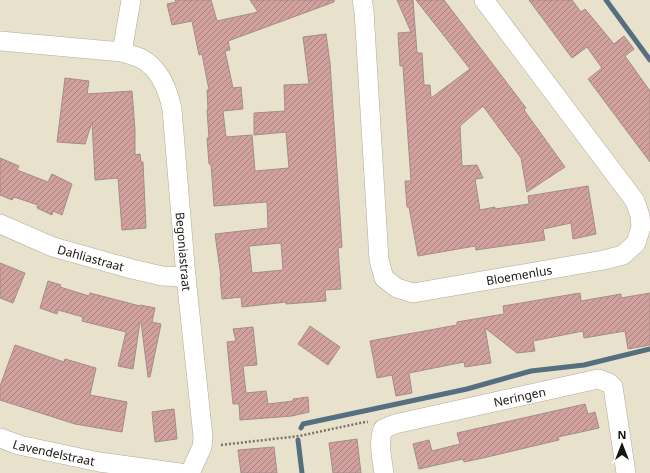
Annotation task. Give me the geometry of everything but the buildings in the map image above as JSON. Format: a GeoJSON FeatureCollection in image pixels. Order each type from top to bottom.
{"type":"FeatureCollection","features":[{"type":"Feature","properties":{"kind":"street"},"geometry":{"type":"LineString","coordinates":[[122,52],[131,0]]}},
{"type":"Feature","properties":{"kind":"street","name":"Bloemenlus"},"geometry":{"type":"LineString","coordinates":[[362,0],[364,11],[379,260],[384,278],[396,288],[413,293],[604,260],[623,254],[636,243],[641,227],[640,216],[635,201],[484,0]]}},
{"type":"Feature","properties":{"kind":"street","name":"Begoniastraat"},"geometry":{"type":"LineString","coordinates":[[0,41],[122,52],[142,59],[154,68],[169,94],[172,109],[186,277],[203,437],[202,447],[190,473]]}},
{"type":"Feature","properties":{"kind":"street","name":"Dahliastraat"},"geometry":{"type":"LineString","coordinates":[[0,224],[53,247],[74,253],[162,276],[186,277]]}},
{"type":"Feature","properties":{"kind":"street","name":"Neringen"},"geometry":{"type":"LineString","coordinates":[[383,429],[403,422],[598,379],[609,383],[613,387],[626,473]]}},
{"type":"Feature","properties":{"kind":"street"},"geometry":{"type":"LineString","coordinates":[[383,429],[380,444],[384,473]]}},
{"type":"Feature","properties":{"kind":"street","name":"Lavendelstraat"},"geometry":{"type":"LineString","coordinates":[[0,438],[19,445],[99,462],[180,473]]}},
{"type":"Feature","properties":{"kind":"path"},"geometry":{"type":"LineString","coordinates":[[202,447],[299,436],[365,422],[383,429]]}},
{"type":"Feature","properties":{"kind":"waterway"},"geometry":{"type":"LineString","coordinates":[[606,0],[650,60]]}},
{"type":"Feature","properties":{"kind":"waterway"},"geometry":{"type":"LineString","coordinates":[[301,428],[303,424],[467,389],[531,371],[584,365],[650,349]]}},
{"type":"Feature","properties":{"kind":"waterway"},"geometry":{"type":"LineString","coordinates":[[298,440],[302,473]]}}]}
